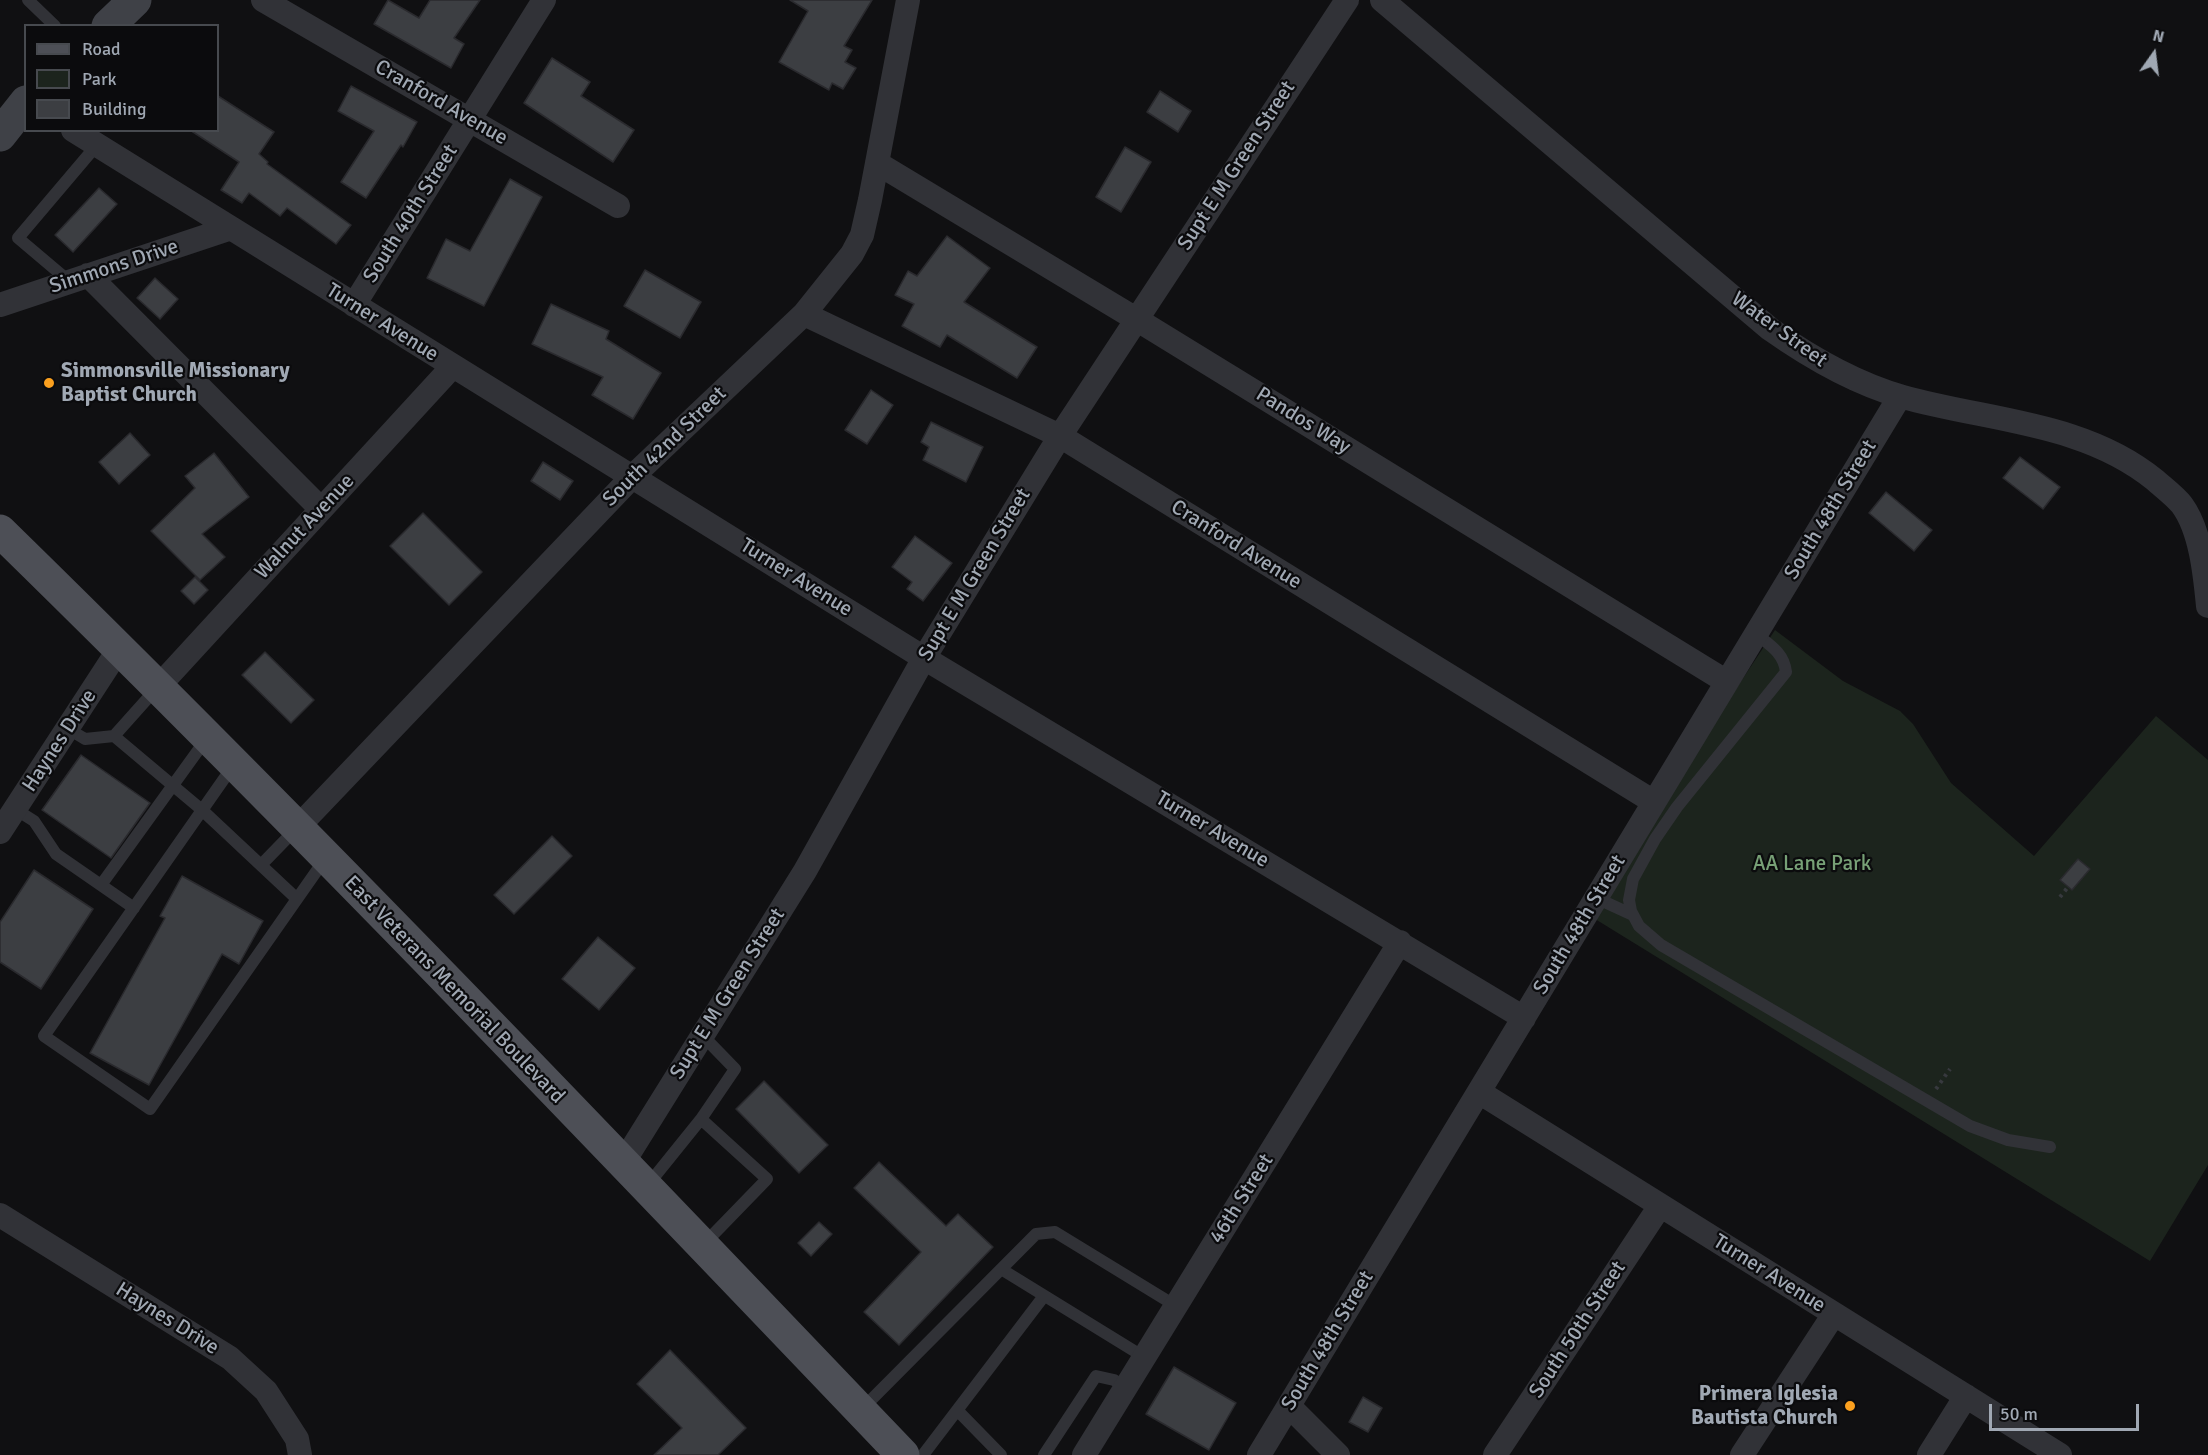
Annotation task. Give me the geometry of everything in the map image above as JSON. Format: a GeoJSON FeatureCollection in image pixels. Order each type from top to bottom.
{"type":"FeatureCollection","features":[{"type":"Feature","properties":{"kind":"main road"},"geometry":{"type":"LineString","coordinates":[[0,122],[24,104]]}},
{"type":"Feature","properties":{"kind":"main road"},"geometry":{"type":"LineString","coordinates":[[0,135],[24,105]]}},
{"type":"Feature","properties":{"kind":"main road","name":"East Veterans Memorial Boulevard"},"geometry":{"type":"LineString","coordinates":[[3,539],[158,687],[903,1455]]}},
{"type":"Feature","properties":{"kind":"street","name":"Cranford Avenue"},"geometry":{"type":"LineString","coordinates":[[263,0],[618,206]]}},
{"type":"Feature","properties":{"kind":"street","name":"South 40th Street"},"geometry":{"type":"LineString","coordinates":[[354,305],[544,0]]}},
{"type":"Feature","properties":{"kind":"street","name":"South 42nd Street"},"geometry":{"type":"LineString","coordinates":[[296,829],[632,477],[804,314],[846,263],[862,235],[908,0]]}},
{"type":"Feature","properties":{"kind":"street","name":"Supt E M Green Street"},"geometry":{"type":"LineString","coordinates":[[623,1164],[805,872],[924,658],[1060,436],[1347,0]]}},
{"type":"Feature","properties":{"kind":"street","name":"Water Street"},"geometry":{"type":"LineString","coordinates":[[1382,0],[1770,329],[1833,369],[1900,396],[1952,410],[2072,434],[2134,463],[2182,506],[2204,563],[2208,606]]}},
{"type":"Feature","properties":{"kind":"street","name":"Turner Avenue"},"geometry":{"type":"LineString","coordinates":[[76,132],[228,229],[924,658],[1524,1018]]}},
{"type":"Feature","properties":{"kind":"street","name":"Pandos Way"},"geometry":{"type":"LineString","coordinates":[[877,163],[1136,319],[1727,682]]}},
{"type":"Feature","properties":{"kind":"street","name":"Simmons Drive"},"geometry":{"type":"LineString","coordinates":[[0,305],[228,229]]}},
{"type":"Feature","properties":{"kind":"street"},"geometry":{"type":"LineString","coordinates":[[79,278],[321,509]]}},
{"type":"Feature","properties":{"kind":"street","name":"Cranford Avenue"},"geometry":{"type":"LineString","coordinates":[[804,314],[1060,436],[1654,802]]}},
{"type":"Feature","properties":{"kind":"street","name":"Walnut Avenue"},"geometry":{"type":"LineString","coordinates":[[158,687],[453,366]]}},
{"type":"Feature","properties":{"kind":"street","name":"South 48th Street"},"geometry":{"type":"LineString","coordinates":[[1259,1455],[1900,396]]}},
{"type":"Feature","properties":{"kind":"street","name":"Haynes Drive"},"geometry":{"type":"LineString","coordinates":[[0,832],[119,649]]}},
{"type":"Feature","properties":{"kind":"street","name":"46th Street"},"geometry":{"type":"LineString","coordinates":[[1084,1455],[1400,942]]}},
{"type":"Feature","properties":{"kind":"street","name":"Turner Avenue"},"geometry":{"type":"LineString","coordinates":[[1479,1092],[2060,1455]]}},
{"type":"Feature","properties":{"kind":"street","name":"South 50th Street"},"geometry":{"type":"LineString","coordinates":[[1495,1455],[1660,1206]]}},
{"type":"Feature","properties":{"kind":"street","name":"Haynes Drive"},"geometry":{"type":"LineString","coordinates":[[0,1215],[230,1358],[266,1390],[297,1439],[300,1455]]}},
{"type":"Feature","properties":{"kind":"street"},"geometry":{"type":"LineString","coordinates":[[1742,1455],[1834,1314]]}},
{"type":"Feature","properties":{"kind":"street"},"geometry":{"type":"LineString","coordinates":[[1929,1455],[1966,1396]]}},
{"type":"Feature","properties":{"kind":"street"},"geometry":{"type":"LineString","coordinates":[[1289,1406],[1338,1455]]}},
{"type":"Feature","properties":{"kind":"lane"},"geometry":{"type":"LineString","coordinates":[[28,0],[53,24]]}},
{"type":"Feature","properties":{"kind":"lane"},"geometry":{"type":"LineString","coordinates":[[79,278],[18,238],[96,146]]}},
{"type":"Feature","properties":{"kind":"lane"},"geometry":{"type":"LineString","coordinates":[[1756,634],[1780,654],[1785,661],[1786,672],[1677,807],[1639,866],[1630,890],[1629,900],[1639,926],[1661,945],[1970,1126],[2008,1140],[2050,1147]]}},
{"type":"Feature","properties":{"kind":"lane"},"geometry":{"type":"LineString","coordinates":[[68,728],[85,740],[114,736],[158,687]]}},
{"type":"Feature","properties":{"kind":"lane"},"geometry":{"type":"LineString","coordinates":[[114,736],[202,810],[297,899]]}},
{"type":"Feature","properties":{"kind":"lane"},"geometry":{"type":"LineString","coordinates":[[101,885],[207,738]]}},
{"type":"Feature","properties":{"kind":"lane"},"geometry":{"type":"LineString","coordinates":[[234,765],[44,1036],[150,1109],[325,858]]}},
{"type":"Feature","properties":{"kind":"lane"},"geometry":{"type":"LineString","coordinates":[[15,809],[34,821],[56,854],[134,908]]}},
{"type":"Feature","properties":{"kind":"lane"},"geometry":{"type":"LineString","coordinates":[[261,865],[296,829]]}},
{"type":"Feature","properties":{"kind":"lane"},"geometry":{"type":"LineString","coordinates":[[1596,898],[1633,915]]}},
{"type":"Feature","properties":{"kind":"lane"},"geometry":{"type":"LineString","coordinates":[[646,1188],[701,1119],[735,1069],[703,1036]]}},
{"type":"Feature","properties":{"kind":"lane"},"geometry":{"type":"LineString","coordinates":[[701,1119],[767,1179],[702,1246]]}},
{"type":"Feature","properties":{"kind":"lane"},"geometry":{"type":"LineString","coordinates":[[860,1410],[1035,1234],[1055,1232],[1176,1306]]}},
{"type":"Feature","properties":{"kind":"lane"},"geometry":{"type":"LineString","coordinates":[[1001,1269],[1144,1357]]}},
{"type":"Feature","properties":{"kind":"lane"},"geometry":{"type":"LineString","coordinates":[[923,1455],[1044,1296]]}},
{"type":"Feature","properties":{"kind":"lane"},"geometry":{"type":"LineString","coordinates":[[1044,1455],[1096,1376],[1114,1380],[1126,1388]]}},
{"type":"Feature","properties":{"kind":"lane"},"geometry":{"type":"LineString","coordinates":[[957,1410],[1001,1455]]}},
{"type":"Feature","properties":{"kind":"path"},"geometry":{"type":"LineString","coordinates":[[2060,897],[2068,887]]}},
{"type":"Feature","properties":{"kind":"path"},"geometry":{"type":"LineString","coordinates":[[1927,1101],[1950,1069]]}},
{"type":"Feature","properties":{"kind":"green space","name":"AA Lane Park"},"geometry":{"type":"Polygon","coordinates":[[[1775,630],[1843,681],[1900,711],[1913,724],[1951,783],[2034,856],[2156,716],[2208,760],[2208,1165],[2150,1261],[1587,914],[1775,630]]]}},
{"type":"Feature","properties":{"kind":"building"},"geometry":{"type":"Polygon","coordinates":[[[388,0],[419,18],[430,0],[480,0],[454,38],[464,44],[451,68],[374,24],[388,0]]]}},
{"type":"Feature","properties":{"kind":"building"},"geometry":{"type":"Polygon","coordinates":[[[790,0],[872,0],[844,46],[852,50],[845,62],[856,68],[843,89],[832,83],[829,90],[779,62],[808,11],[790,0]]]}},
{"type":"Feature","properties":{"kind":"building"},"geometry":{"type":"Polygon","coordinates":[[[552,58],[590,82],[581,96],[634,130],[613,162],[524,103],[552,58]]]}},
{"type":"Feature","properties":{"kind":"building"},"geometry":{"type":"Polygon","coordinates":[[[351,86],[417,122],[403,147],[401,145],[366,198],[341,182],[374,131],[338,111],[351,86]]]}},
{"type":"Feature","properties":{"kind":"building"},"geometry":{"type":"Polygon","coordinates":[[[1160,91],[1191,111],[1178,132],[1147,112],[1160,91]]]}},
{"type":"Feature","properties":{"kind":"building"},"geometry":{"type":"Polygon","coordinates":[[[219,97],[274,132],[259,154],[268,162],[267,164],[351,225],[336,244],[287,208],[280,216],[249,193],[242,203],[221,190],[239,162],[193,132],[219,132],[219,97]]]}},
{"type":"Feature","properties":{"kind":"building"},"geometry":{"type":"Polygon","coordinates":[[[1125,147],[1151,162],[1121,212],[1096,197],[1125,147]]]}},
{"type":"Feature","properties":{"kind":"building"},"geometry":{"type":"Polygon","coordinates":[[[510,179],[542,197],[484,306],[427,278],[446,239],[470,251],[510,179]]]}},
{"type":"Feature","properties":{"kind":"building"},"geometry":{"type":"Polygon","coordinates":[[[99,188],[117,204],[73,252],[55,235],[99,188]]]}},
{"type":"Feature","properties":{"kind":"building"},"geometry":{"type":"Polygon","coordinates":[[[947,236],[990,268],[964,302],[1037,347],[1017,378],[947,335],[940,347],[902,326],[914,304],[895,295],[908,271],[917,276],[947,236]]]}},
{"type":"Feature","properties":{"kind":"building"},"geometry":{"type":"Polygon","coordinates":[[[645,270],[701,302],[680,338],[624,306],[645,270]]]}},
{"type":"Feature","properties":{"kind":"building"},"geometry":{"type":"Polygon","coordinates":[[[155,278],[178,299],[160,319],[137,298],[155,278]]]}},
{"type":"Feature","properties":{"kind":"building"},"geometry":{"type":"Polygon","coordinates":[[[551,304],[609,331],[606,339],[661,373],[633,419],[592,395],[603,377],[532,344],[551,304]]]}},
{"type":"Feature","properties":{"kind":"building"},"geometry":{"type":"Polygon","coordinates":[[[871,390],[893,405],[867,444],[845,430],[871,390]]]}},
{"type":"Feature","properties":{"kind":"building"},"geometry":{"type":"Polygon","coordinates":[[[931,422],[983,447],[966,482],[923,460],[929,447],[921,442],[931,422]]]}},
{"type":"Feature","properties":{"kind":"building"},"geometry":{"type":"Polygon","coordinates":[[[130,433],[150,455],[119,484],[99,462],[130,433]]]}},
{"type":"Feature","properties":{"kind":"building"},"geometry":{"type":"Polygon","coordinates":[[[214,453],[249,497],[202,534],[225,557],[200,580],[151,531],[195,488],[185,476],[214,453]]]}},
{"type":"Feature","properties":{"kind":"building"},"geometry":{"type":"Polygon","coordinates":[[[2020,457],[2060,487],[2043,509],[2003,478],[2020,457]]]}},
{"type":"Feature","properties":{"kind":"building"},"geometry":{"type":"Polygon","coordinates":[[[543,462],[573,481],[560,500],[531,481],[543,462]]]}},
{"type":"Feature","properties":{"kind":"building"},"geometry":{"type":"Polygon","coordinates":[[[1886,492],[1932,530],[1914,551],[1869,513],[1886,492]]]}},
{"type":"Feature","properties":{"kind":"building"},"geometry":{"type":"Polygon","coordinates":[[[423,513],[482,572],[449,605],[390,546],[423,513]]]}},
{"type":"Feature","properties":{"kind":"building"},"geometry":{"type":"Polygon","coordinates":[[[915,536],[952,563],[923,601],[907,589],[912,582],[892,567],[915,536]]]}},
{"type":"Feature","properties":{"kind":"building"},"geometry":{"type":"Polygon","coordinates":[[[195,577],[208,590],[194,604],[181,591],[195,577]]]}},
{"type":"Feature","properties":{"kind":"building"},"geometry":{"type":"Polygon","coordinates":[[[265,652],[314,700],[291,723],[242,675],[265,652]]]}},
{"type":"Feature","properties":{"kind":"building"},"geometry":{"type":"Polygon","coordinates":[[[81,755],[150,803],[111,858],[42,810],[81,755]]]}},
{"type":"Feature","properties":{"kind":"building"},"geometry":{"type":"Polygon","coordinates":[[[552,836],[572,856],[514,914],[494,895],[552,836]]]}},
{"type":"Feature","properties":{"kind":"building"},"geometry":{"type":"Polygon","coordinates":[[[2078,859],[2090,869],[2072,890],[2060,880],[2078,859]]]}},
{"type":"Feature","properties":{"kind":"building"},"geometry":{"type":"Polygon","coordinates":[[[34,870],[93,909],[41,989],[0,962],[0,922],[34,870]]]}},
{"type":"Feature","properties":{"kind":"building"},"geometry":{"type":"Polygon","coordinates":[[[182,876],[263,921],[239,964],[222,954],[149,1085],[90,1053],[165,918],[160,916],[182,876]]]}},
{"type":"Feature","properties":{"kind":"building"},"geometry":{"type":"Polygon","coordinates":[[[598,937],[635,968],[599,1010],[562,979],[598,937]]]}},
{"type":"Feature","properties":{"kind":"building"},"geometry":{"type":"Polygon","coordinates":[[[764,1081],[828,1145],[799,1173],[736,1109],[764,1081]]]}},
{"type":"Feature","properties":{"kind":"building"},"geometry":{"type":"Polygon","coordinates":[[[879,1162],[946,1226],[958,1214],[993,1247],[899,1345],[864,1312],[921,1252],[854,1188],[879,1162]]]}},
{"type":"Feature","properties":{"kind":"building"},"geometry":{"type":"Polygon","coordinates":[[[819,1222],[832,1234],[811,1256],[798,1243],[819,1222]]]}},
{"type":"Feature","properties":{"kind":"building"},"geometry":{"type":"Polygon","coordinates":[[[670,1350],[746,1428],[718,1455],[654,1455],[682,1428],[637,1384],[670,1350]]]}},
{"type":"Feature","properties":{"kind":"building"},"geometry":{"type":"Polygon","coordinates":[[[1174,1367],[1236,1403],[1209,1450],[1146,1414],[1174,1367]]]}},
{"type":"Feature","properties":{"kind":"building"},"geometry":{"type":"Polygon","coordinates":[[[1363,1397],[1382,1408],[1368,1432],[1349,1422],[1363,1397]]]}},
{"type":"Feature","properties":{"kind":"place","name":"Simmonsville Missionary Baptist Church"},"geometry":{"type":"Point","coordinates":[49,383]}},
{"type":"Feature","properties":{"kind":"place","name":"Primera Iglesia Bautista Church"},"geometry":{"type":"Point","coordinates":[1850,1406]}}]}
